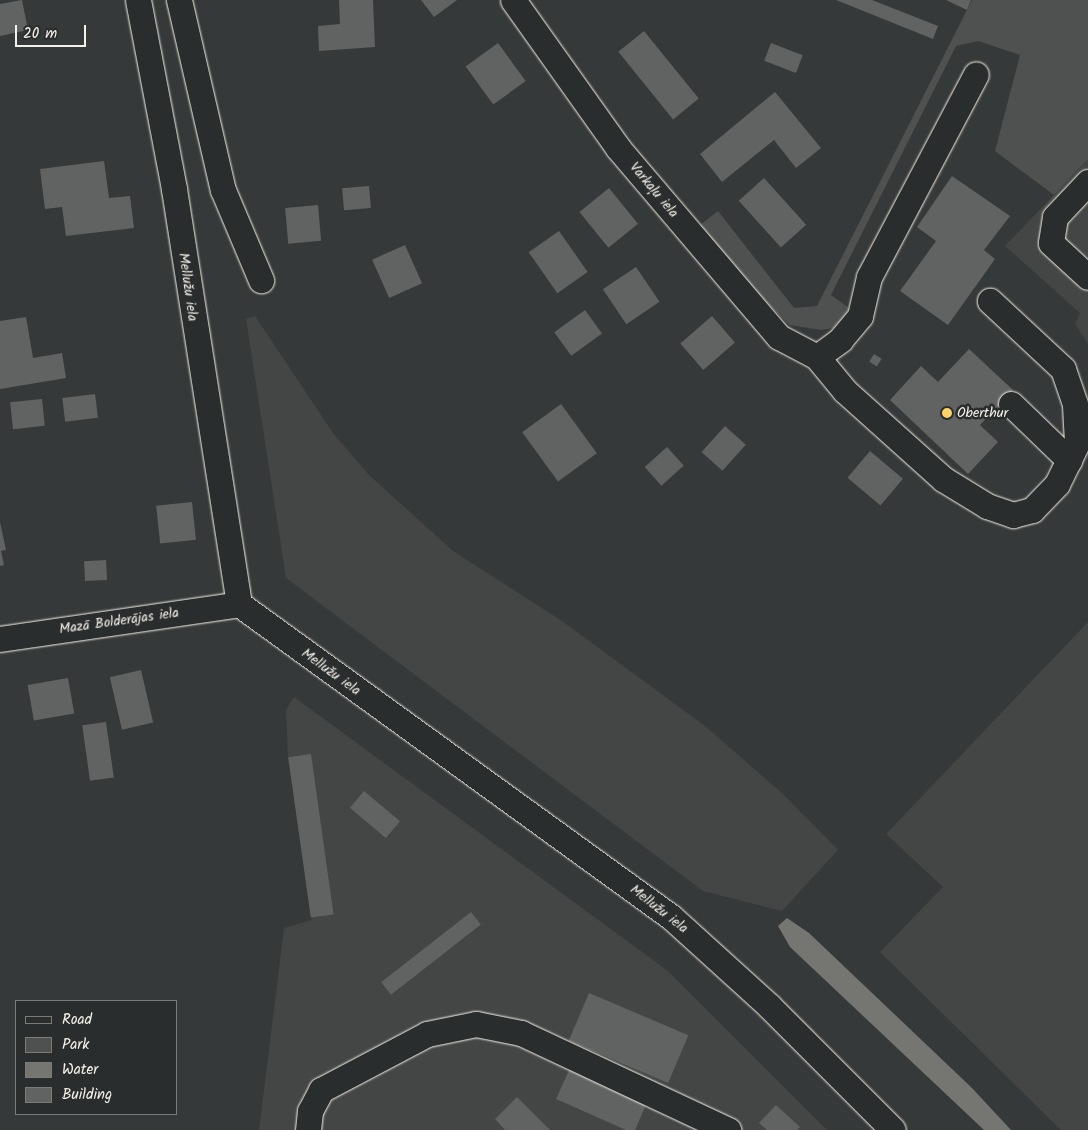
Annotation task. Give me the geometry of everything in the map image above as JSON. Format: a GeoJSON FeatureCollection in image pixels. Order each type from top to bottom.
{"type":"FeatureCollection","features":[{"type":"Feature","properties":{"kind":"street","name":"Mellužu iela"},"geometry":{"type":"LineString","coordinates":[[138,0],[174,189],[239,604],[671,917],[769,1006],[893,1130]]}},
{"type":"Feature","properties":{"kind":"street"},"geometry":{"type":"LineString","coordinates":[[179,0],[223,190],[262,280]]}},
{"type":"Feature","properties":{"kind":"street","name":"Varkaļu iela"},"geometry":{"type":"LineString","coordinates":[[513,0],[618,148],[778,336],[817,357]]}},
{"type":"Feature","properties":{"kind":"street"},"geometry":{"type":"LineString","coordinates":[[976,74],[869,276],[860,316],[840,340],[817,357],[845,391],[943,479],[987,506],[1013,515],[1032,510],[1057,484],[1077,443],[1074,404],[1063,370],[990,301]]}},
{"type":"Feature","properties":{"kind":"street"},"geometry":{"type":"LineString","coordinates":[[1088,182],[1054,217],[1051,243],[1088,277]]}},
{"type":"Feature","properties":{"kind":"street"},"geometry":{"type":"LineString","coordinates":[[1010,404],[1069,460]]}},
{"type":"Feature","properties":{"kind":"street","name":"Mazā Bolderājas iela"},"geometry":{"type":"LineString","coordinates":[[0,639],[239,604]]}},
{"type":"Feature","properties":{"kind":"street"},"geometry":{"type":"LineString","coordinates":[[308,1130],[310,1111],[321,1090],[427,1034],[476,1024],[521,1033],[728,1130]]}},
{"type":"Feature","properties":{"kind":"shaded area"},"geometry":{"type":"Polygon","coordinates":[[[1088,159],[1088,344],[1075,324],[1080,313],[1005,246],[1088,159]]]}},
{"type":"Feature","properties":{"kind":"shaded area"},"geometry":{"type":"Polygon","coordinates":[[[255,316],[333,433],[369,475],[453,551],[562,621],[705,726],[783,794],[838,850],[782,911],[703,891],[286,578],[246,319],[255,316]]]}},
{"type":"Feature","properties":{"kind":"shaded area"},"geometry":{"type":"Polygon","coordinates":[[[1088,622],[1088,1130],[1061,1130],[880,952],[943,887],[886,834],[1088,622]]]}},
{"type":"Feature","properties":{"kind":"shaded area"},"geometry":{"type":"Polygon","coordinates":[[[294,697],[668,971],[827,1130],[259,1130],[284,928],[312,920],[288,758],[286,710],[294,697]]]}},
{"type":"Feature","properties":{"kind":"green space"},"geometry":{"type":"Polygon","coordinates":[[[972,0],[1088,0],[1088,159],[1054,195],[995,151],[1020,55],[978,41],[956,46],[831,295],[849,308],[839,327],[821,330],[790,325],[754,291],[699,226],[718,211],[794,308],[817,306],[972,0]]]}},
{"type":"Feature","properties":{"kind":"water"},"geometry":{"type":"Polygon","coordinates":[[[787,918],[809,933],[971,1087],[1011,1130],[984,1130],[790,947],[778,926],[787,918]]]}},
{"type":"Feature","properties":{"kind":"building"},"geometry":{"type":"Polygon","coordinates":[[[22,0],[28,30],[0,36],[0,4],[22,0]]]}},
{"type":"Feature","properties":{"kind":"building"},"geometry":{"type":"Polygon","coordinates":[[[339,0],[373,0],[375,47],[319,51],[318,26],[340,24],[339,0]]]}},
{"type":"Feature","properties":{"kind":"building"},"geometry":{"type":"Polygon","coordinates":[[[421,0],[457,0],[434,17],[421,0]]]}},
{"type":"Feature","properties":{"kind":"building"},"geometry":{"type":"Polygon","coordinates":[[[836,0],[872,0],[938,26],[933,39],[836,0]]]}},
{"type":"Feature","properties":{"kind":"building"},"geometry":{"type":"Polygon","coordinates":[[[946,0],[971,0],[967,10],[946,0]]]}},
{"type":"Feature","properties":{"kind":"building"},"geometry":{"type":"Polygon","coordinates":[[[644,31],[699,99],[673,119],[618,52],[644,31]]]}},
{"type":"Feature","properties":{"kind":"building"},"geometry":{"type":"Polygon","coordinates":[[[498,43],[526,81],[493,105],[466,67],[498,43]]]}},
{"type":"Feature","properties":{"kind":"building"},"geometry":{"type":"Polygon","coordinates":[[[771,43],[803,55],[796,73],[764,61],[771,43]]]}},
{"type":"Feature","properties":{"kind":"building"},"geometry":{"type":"Polygon","coordinates":[[[775,92],[821,148],[796,168],[774,140],[722,182],[700,154],[775,92]]]}},
{"type":"Feature","properties":{"kind":"building"},"geometry":{"type":"Polygon","coordinates":[[[104,161],[109,198],[130,196],[134,228],[66,236],[62,207],[45,209],[40,169],[104,161]]]}},
{"type":"Feature","properties":{"kind":"building"},"geometry":{"type":"Polygon","coordinates":[[[952,176],[1010,216],[984,250],[995,259],[948,325],[900,291],[936,241],[917,227],[952,176]]]}},
{"type":"Feature","properties":{"kind":"building"},"geometry":{"type":"Polygon","coordinates":[[[764,178],[806,225],[781,248],[739,201],[764,178]]]}},
{"type":"Feature","properties":{"kind":"building"},"geometry":{"type":"Polygon","coordinates":[[[369,186],[371,208],[344,210],[342,188],[369,186]]]}},
{"type":"Feature","properties":{"kind":"building"},"geometry":{"type":"Polygon","coordinates":[[[609,188],[638,224],[608,248],[579,212],[609,188]]]}},
{"type":"Feature","properties":{"kind":"building"},"geometry":{"type":"Polygon","coordinates":[[[318,205],[321,241],[288,244],[285,208],[318,205]]]}},
{"type":"Feature","properties":{"kind":"building"},"geometry":{"type":"Polygon","coordinates":[[[559,231],[588,272],[557,293],[529,252],[559,231]]]}},
{"type":"Feature","properties":{"kind":"building"},"geometry":{"type":"Polygon","coordinates":[[[405,245],[422,283],[389,298],[372,260],[405,245]]]}},
{"type":"Feature","properties":{"kind":"building"},"geometry":{"type":"Polygon","coordinates":[[[636,267],[659,302],[626,324],[603,289],[636,267]]]}},
{"type":"Feature","properties":{"kind":"building"},"geometry":{"type":"Polygon","coordinates":[[[585,310],[602,333],[571,356],[554,332],[585,310]]]}},
{"type":"Feature","properties":{"kind":"building"},"geometry":{"type":"Polygon","coordinates":[[[712,316],[735,342],[703,370],[680,344],[712,316]]]}},
{"type":"Feature","properties":{"kind":"building"},"geometry":{"type":"Polygon","coordinates":[[[26,317],[33,358],[62,353],[66,378],[0,389],[0,321],[26,317]]]}},
{"type":"Feature","properties":{"kind":"building","name":"Oberthur"},"geometry":{"type":"Polygon","coordinates":[[[969,349],[1013,390],[980,425],[998,442],[968,474],[890,400],[921,366],[938,382],[969,349]]]}},
{"type":"Feature","properties":{"kind":"building"},"geometry":{"type":"Polygon","coordinates":[[[874,354],[882,359],[877,366],[869,362],[874,354]]]}},
{"type":"Feature","properties":{"kind":"building"},"geometry":{"type":"Polygon","coordinates":[[[95,394],[98,418],[65,422],[62,398],[95,394]]]}},
{"type":"Feature","properties":{"kind":"building"},"geometry":{"type":"Polygon","coordinates":[[[42,399],[45,426],[13,429],[10,402],[42,399]]]}},
{"type":"Feature","properties":{"kind":"building"},"geometry":{"type":"Polygon","coordinates":[[[561,404],[597,453],[558,482],[522,432],[561,404]]]}},
{"type":"Feature","properties":{"kind":"building"},"geometry":{"type":"Polygon","coordinates":[[[725,426],[746,445],[722,471],[702,452],[725,426]]]}},
{"type":"Feature","properties":{"kind":"building"},"geometry":{"type":"Polygon","coordinates":[[[667,447],[684,466],[661,486],[645,467],[667,447]]]}},
{"type":"Feature","properties":{"kind":"building"},"geometry":{"type":"Polygon","coordinates":[[[870,451],[903,479],[880,505],[848,478],[870,451]]]}},
{"type":"Feature","properties":{"kind":"building"},"geometry":{"type":"Polygon","coordinates":[[[192,502],[196,540],[160,544],[156,506],[192,502]]]}},
{"type":"Feature","properties":{"kind":"building"},"geometry":{"type":"Polygon","coordinates":[[[0,522],[6,550],[1,551],[4,565],[0,566],[0,522]]]}},
{"type":"Feature","properties":{"kind":"building"},"geometry":{"type":"Polygon","coordinates":[[[106,560],[107,580],[85,581],[84,561],[106,560]]]}},
{"type":"Feature","properties":{"kind":"building"},"geometry":{"type":"Polygon","coordinates":[[[141,670],[153,723],[122,730],[110,677],[141,670]]]}},
{"type":"Feature","properties":{"kind":"building"},"geometry":{"type":"Polygon","coordinates":[[[68,678],[74,713],[34,721],[28,685],[68,678]]]}},
{"type":"Feature","properties":{"kind":"building"},"geometry":{"type":"Polygon","coordinates":[[[106,722],[114,777],[90,781],[82,725],[106,722]]]}},
{"type":"Feature","properties":{"kind":"building"},"geometry":{"type":"Polygon","coordinates":[[[311,754],[334,914],[311,918],[288,757],[311,754]]]}},
{"type":"Feature","properties":{"kind":"building"},"geometry":{"type":"Polygon","coordinates":[[[364,791],[400,821],[386,838],[350,808],[364,791]]]}},
{"type":"Feature","properties":{"kind":"building"},"geometry":{"type":"Polygon","coordinates":[[[471,912],[481,925],[391,995],[381,982],[471,912]]]}},
{"type":"Feature","properties":{"kind":"building"},"geometry":{"type":"Polygon","coordinates":[[[589,993],[688,1035],[668,1083],[569,1041],[589,993]]]}},
{"type":"Feature","properties":{"kind":"building"},"geometry":{"type":"Polygon","coordinates":[[[571,1066],[648,1100],[635,1130],[626,1130],[556,1099],[571,1066]]]}},
{"type":"Feature","properties":{"kind":"building"},"geometry":{"type":"Polygon","coordinates":[[[517,1097],[550,1130],[505,1130],[495,1119],[517,1097]]]}},
{"type":"Feature","properties":{"kind":"building"},"geometry":{"type":"Polygon","coordinates":[[[776,1105],[800,1127],[797,1130],[767,1130],[759,1123],[776,1105]]]}},
{"type":"Feature","properties":{"kind":"place","name":"Oberthur"},"geometry":{"type":"Point","coordinates":[947,413]}}]}
